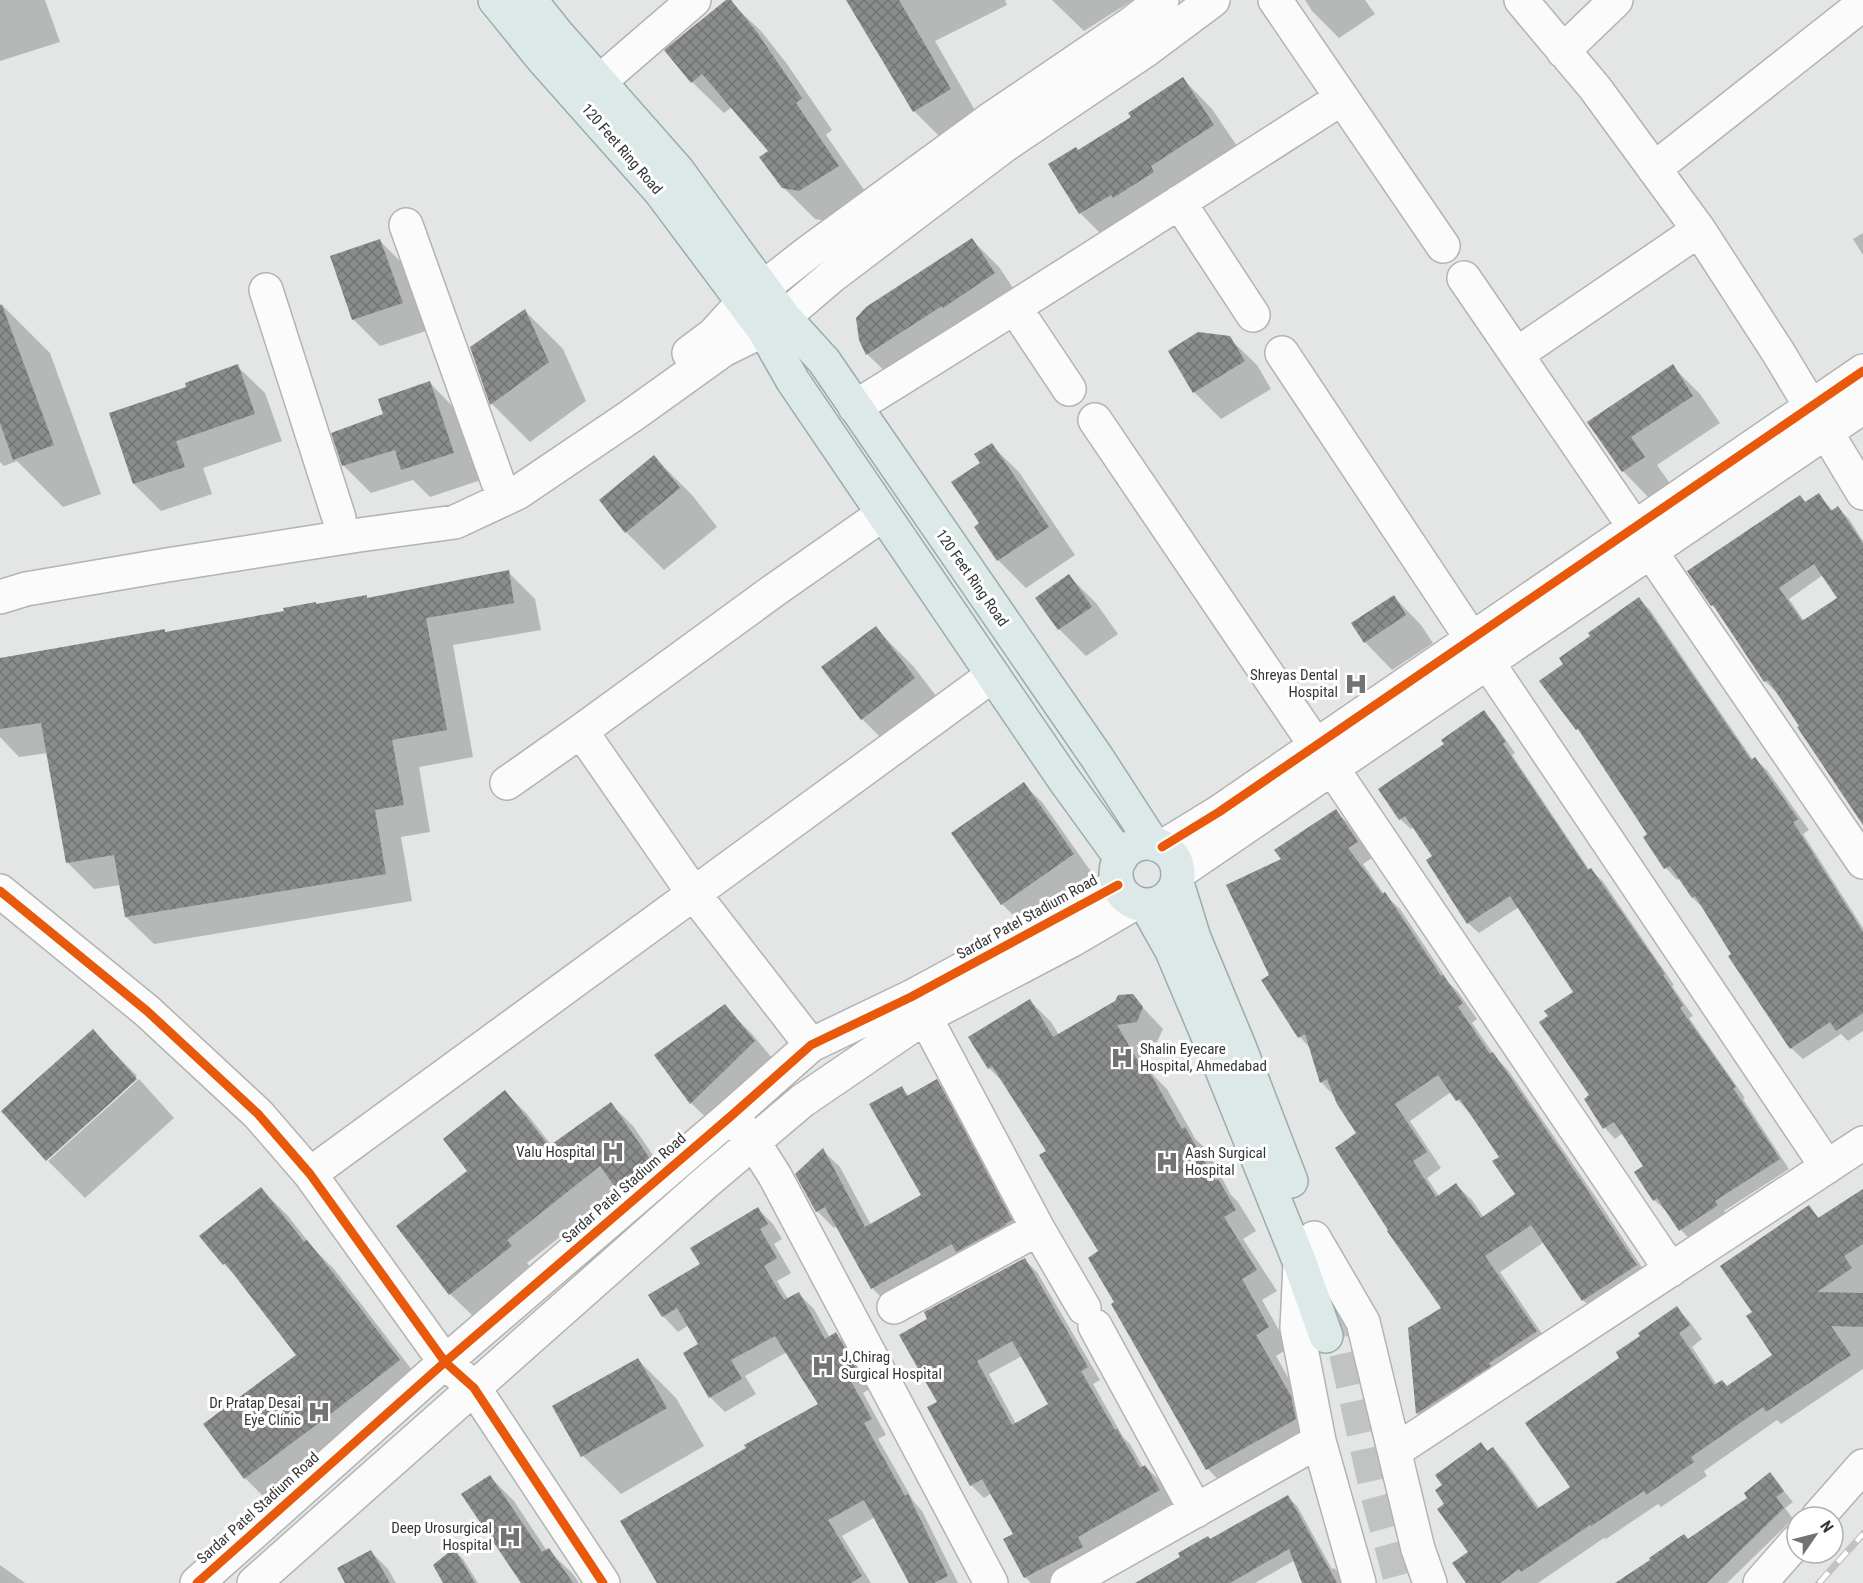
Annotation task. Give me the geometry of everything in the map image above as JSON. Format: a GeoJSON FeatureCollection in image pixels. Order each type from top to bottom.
{"type":"FeatureCollection","features":[{"type":"Feature","properties":{"kind":"main road","name":"120 Feet Ring Road"},"geometry":{"type":"LineString","coordinates":[[495,0],[542,58],[754,295]]}},
{"type":"Feature","properties":{"kind":"main road","name":"120 Feet Ring Road"},"geometry":{"type":"LineString","coordinates":[[530,0],[678,171],[754,295]]}},
{"type":"Feature","properties":{"kind":"main road"},"geometry":{"type":"LineString","coordinates":[[754,295],[774,324],[793,381],[1063,778],[1130,888],[1172,951],[1307,1250],[1335,1305]]}},
{"type":"Feature","properties":{"kind":"main road","name":"120 Feet Ring Road"},"geometry":{"type":"LineString","coordinates":[[774,324],[824,361],[1168,862],[1194,938],[1239,1047],[1307,1250]]}},
{"type":"Feature","properties":{"kind":"main road"},"geometry":{"type":"LineString","coordinates":[[1135,846],[1168,862],[1173,892],[1165,899],[1156,904],[1130,888],[1127,851],[1135,846]]}},
{"type":"Feature","properties":{"kind":"main road"},"geometry":{"type":"LineString","coordinates":[[1307,1250],[1326,1336]]}},
{"type":"Feature","properties":{"kind":"street"},"geometry":{"type":"LineString","coordinates":[[599,82],[694,0]]}},
{"type":"Feature","properties":{"kind":"street"},"geometry":{"type":"LineString","coordinates":[[0,578],[22,572],[339,518],[450,505],[498,482],[612,408],[713,335],[754,295],[810,251],[988,121],[1128,26],[1162,0]]}},
{"type":"Feature","properties":{"kind":"street"},"geometry":{"type":"LineString","coordinates":[[0,597],[26,589],[167,565],[455,522],[517,493],[723,350],[774,324],[832,276],[996,152],[1146,50],[1213,0]]}},
{"type":"Feature","properties":{"kind":"street"},"geometry":{"type":"LineString","coordinates":[[1275,0],[1443,246]]}},
{"type":"Feature","properties":{"kind":"street"},"geometry":{"type":"LineString","coordinates":[[1521,0],[1595,88],[1699,230],[1778,352],[1863,493]]}},
{"type":"Feature","properties":{"kind":"street"},"geometry":{"type":"LineString","coordinates":[[1563,51],[1616,0]]}},
{"type":"Feature","properties":{"kind":"street"},"geometry":{"type":"LineString","coordinates":[[1654,169],[1858,19]]}},
{"type":"Feature","properties":{"kind":"street"},"geometry":{"type":"LineString","coordinates":[[855,407],[1016,308],[1342,98]]}},
{"type":"Feature","properties":{"kind":"street"},"geometry":{"type":"LineString","coordinates":[[1179,202],[1253,315]]}},
{"type":"Feature","properties":{"kind":"street"},"geometry":{"type":"LineString","coordinates":[[406,225],[498,482]]}},
{"type":"Feature","properties":{"kind":"street"},"geometry":{"type":"LineString","coordinates":[[1517,354],[1699,230]]}},
{"type":"Feature","properties":{"kind":"street"},"geometry":{"type":"LineString","coordinates":[[1464,278],[1863,862]]}},
{"type":"Feature","properties":{"kind":"street"},"geometry":{"type":"LineString","coordinates":[[266,290],[339,518]]}},
{"type":"Feature","properties":{"kind":"street"},"geometry":{"type":"LineString","coordinates":[[1016,308],[1069,389]]}},
{"type":"Feature","properties":{"kind":"street"},"geometry":{"type":"LineString","coordinates":[[1282,353],[1827,1167]]}},
{"type":"Feature","properties":{"kind":"street"},"geometry":{"type":"LineString","coordinates":[[1168,862],[1219,812],[1324,757],[1819,420],[1863,371]]}},
{"type":"Feature","properties":{"kind":"street"},"geometry":{"type":"LineString","coordinates":[[1819,420],[1863,406]]}},
{"type":"Feature","properties":{"kind":"street"},"geometry":{"type":"LineString","coordinates":[[1095,420],[1671,1270]]}},
{"type":"Feature","properties":{"kind":"street"},"geometry":{"type":"LineString","coordinates":[[507,783],[884,514]]}},
{"type":"Feature","properties":{"kind":"street"},"geometry":{"type":"LineString","coordinates":[[310,1174],[993,675]]}},
{"type":"Feature","properties":{"kind":"street"},"geometry":{"type":"LineString","coordinates":[[580,731],[694,894],[811,1045]]}},
{"type":"Feature","properties":{"kind":"street","name":"Sardar Patel Stadium Road"},"geometry":{"type":"LineString","coordinates":[[197,1583],[445,1362],[811,1045],[918,1007],[1072,940],[1130,888]]}},
{"type":"Feature","properties":{"kind":"street"},"geometry":{"type":"LineString","coordinates":[[0,891],[147,1011],[258,1114],[310,1174],[445,1362],[474,1388],[603,1583]]}},
{"type":"Feature","properties":{"kind":"street"},"geometry":{"type":"LineString","coordinates":[[918,1007],[1038,1229],[1090,1317],[1196,1510]]}},
{"type":"Feature","properties":{"kind":"street","name":"Sardar Patel Stadium Road"},"geometry":{"type":"LineString","coordinates":[[254,1583],[802,1101],[918,1007]]}},
{"type":"Feature","properties":{"kind":"street"},"geometry":{"type":"LineString","coordinates":[[731,1116],[754,1143],[775,1176],[991,1583]]}},
{"type":"Feature","properties":{"kind":"street"},"geometry":{"type":"LineString","coordinates":[[1395,1451],[1863,1143]]}},
{"type":"Feature","properties":{"kind":"street"},"geometry":{"type":"LineString","coordinates":[[894,1307],[1038,1229]]}},
{"type":"Feature","properties":{"kind":"street"},"geometry":{"type":"LineString","coordinates":[[1307,1250],[1297,1328],[1320,1441],[1359,1583]]}},
{"type":"Feature","properties":{"kind":"street"},"geometry":{"type":"LineString","coordinates":[[1307,1250],[1364,1322],[1418,1549],[1430,1583]]}},
{"type":"Feature","properties":{"kind":"street"},"geometry":{"type":"LineString","coordinates":[[1068,1583],[1320,1441]]}},
{"type":"Feature","properties":{"kind":"street"},"geometry":{"type":"LineString","coordinates":[[1829,1505],[1863,1466]]}},
{"type":"Feature","properties":{"kind":"street"},"geometry":{"type":"LineString","coordinates":[[1760,1583],[1785,1555]]}},
{"type":"Feature","properties":{"kind":"building"},"geometry":{"type":"Polygon","coordinates":[[[726,0],[731,0],[756,31],[802,98],[796,103],[839,166],[799,191],[782,188],[759,157],[768,151],[702,74],[691,83],[664,50],[726,0]]]}},
{"type":"Feature","properties":{"kind":"building"},"geometry":{"type":"Polygon","coordinates":[[[846,0],[899,0],[951,89],[913,112],[846,0]]]}},
{"type":"Feature","properties":{"kind":"building"},"geometry":{"type":"Polygon","coordinates":[[[1183,77],[1214,125],[1151,166],[1154,172],[1113,198],[1111,195],[1079,214],[1048,164],[1076,147],[1078,150],[1131,117],[1128,113],[1183,77]]]}},
{"type":"Feature","properties":{"kind":"building"},"geometry":{"type":"Polygon","coordinates":[[[972,238],[995,273],[866,355],[859,340],[856,318],[866,307],[972,238]]]}},
{"type":"Feature","properties":{"kind":"building"},"geometry":{"type":"Polygon","coordinates":[[[380,239],[403,303],[352,320],[330,256],[380,239]]]}},
{"type":"Feature","properties":{"kind":"building"},"geometry":{"type":"Polygon","coordinates":[[[0,305],[2,305],[54,445],[13,460],[0,423],[0,305]]]}},
{"type":"Feature","properties":{"kind":"building"},"geometry":{"type":"Polygon","coordinates":[[[525,309],[549,362],[490,405],[470,347],[525,309]]]}},
{"type":"Feature","properties":{"kind":"building"},"geometry":{"type":"Polygon","coordinates":[[[1198,332],[1230,336],[1245,361],[1193,393],[1168,351],[1198,332]]]}},
{"type":"Feature","properties":{"kind":"building"},"geometry":{"type":"Polygon","coordinates":[[[238,364],[255,414],[176,441],[185,467],[133,484],[109,413],[186,387],[185,383],[238,364]]]}},
{"type":"Feature","properties":{"kind":"building"},"geometry":{"type":"Polygon","coordinates":[[[1673,364],[1693,396],[1631,437],[1645,457],[1622,472],[1587,422],[1673,364]]]}},
{"type":"Feature","properties":{"kind":"building"},"geometry":{"type":"Polygon","coordinates":[[[430,381],[454,453],[401,470],[395,450],[342,466],[331,433],[383,414],[378,399],[430,381]]]}},
{"type":"Feature","properties":{"kind":"building"},"geometry":{"type":"Polygon","coordinates":[[[992,443],[1049,527],[997,561],[974,527],[979,523],[951,482],[980,463],[974,454],[992,443]]]}},
{"type":"Feature","properties":{"kind":"building"},"geometry":{"type":"Polygon","coordinates":[[[654,455],[680,488],[625,533],[599,500],[654,455]]]}},
{"type":"Feature","properties":{"kind":"building"},"geometry":{"type":"Polygon","coordinates":[[[1819,493],[1831,511],[1838,506],[1863,544],[1863,825],[1768,680],[1764,682],[1713,605],[1711,606],[1687,571],[1800,495],[1805,502],[1819,493]],[[1814,564],[1779,588],[1802,621],[1837,598],[1814,564]]]}},
{"type":"Feature","properties":{"kind":"building"},"geometry":{"type":"Polygon","coordinates":[[[509,570],[514,603],[426,618],[447,730],[392,740],[404,805],[375,810],[386,874],[125,917],[114,855],[66,863],[41,723],[0,729],[0,658],[284,611],[283,608],[316,602],[316,604],[367,595],[367,598],[509,570]]]}},
{"type":"Feature","properties":{"kind":"building"},"geometry":{"type":"Polygon","coordinates":[[[1069,574],[1092,607],[1058,630],[1035,598],[1069,574]]]}},
{"type":"Feature","properties":{"kind":"building"},"geometry":{"type":"Polygon","coordinates":[[[1394,595],[1406,615],[1364,643],[1351,623],[1394,595]]]}},
{"type":"Feature","properties":{"kind":"building"},"geometry":{"type":"Polygon","coordinates":[[[1639,597],[1751,760],[1755,757],[1798,819],[1793,822],[1863,932],[1863,1013],[1836,1031],[1830,1022],[1790,1049],[1728,956],[1731,954],[1695,896],[1692,898],[1670,866],[1664,869],[1643,837],[1647,834],[1578,729],[1576,730],[1539,681],[1563,664],[1559,658],[1590,636],[1588,633],[1639,597]]]}},
{"type":"Feature","properties":{"kind":"building"},"geometry":{"type":"Polygon","coordinates":[[[876,626],[915,678],[861,720],[821,667],[876,626]]]}},
{"type":"Feature","properties":{"kind":"building"},"geometry":{"type":"Polygon","coordinates":[[[1484,710],[1506,742],[1503,744],[1588,870],[1591,868],[1665,974],[1663,975],[1683,1005],[1680,1008],[1736,1087],[1733,1088],[1780,1159],[1715,1201],[1718,1205],[1679,1231],[1657,1198],[1653,1201],[1634,1172],[1643,1166],[1614,1122],[1603,1129],[1584,1099],[1589,1095],[1539,1022],[1548,1016],[1544,1011],[1573,992],[1510,896],[1467,924],[1426,860],[1432,856],[1405,816],[1399,820],[1378,789],[1444,744],[1441,740],[1484,710]]]}},
{"type":"Feature","properties":{"kind":"building"},"geometry":{"type":"Polygon","coordinates":[[[1024,782],[1074,854],[1001,905],[951,833],[1024,782]]]}},
{"type":"Feature","properties":{"kind":"building"},"geometry":{"type":"Polygon","coordinates":[[[1336,809],[1358,842],[1348,848],[1382,894],[1385,892],[1441,976],[1443,975],[1463,1003],[1458,1007],[1490,1054],[1493,1052],[1637,1265],[1582,1301],[1531,1225],[1485,1256],[1537,1331],[1489,1363],[1491,1366],[1416,1414],[1408,1328],[1441,1308],[1387,1231],[1335,1148],[1356,1133],[1337,1104],[1327,1079],[1320,1083],[1305,1034],[1298,1038],[1261,980],[1269,975],[1226,885],[1281,859],[1274,850],[1336,809]],[[1438,1075],[1395,1104],[1427,1152],[1413,1161],[1436,1197],[1456,1183],[1481,1218],[1515,1194],[1492,1161],[1499,1157],[1460,1099],[1456,1101],[1438,1075]]]}},
{"type":"Feature","properties":{"kind":"building"},"geometry":{"type":"Polygon","coordinates":[[[1133,994],[1143,1007],[1137,1022],[1117,1025],[1142,1068],[1146,1066],[1182,1129],[1185,1127],[1216,1181],[1218,1179],[1236,1210],[1224,1217],[1257,1270],[1242,1279],[1269,1327],[1256,1335],[1291,1396],[1296,1419],[1206,1470],[1111,1304],[1114,1302],[1088,1258],[1098,1251],[1039,1155],[1046,1151],[992,1066],[988,1069],[968,1037],[1030,999],[1053,1037],[1115,1001],[1118,995],[1133,994]]]}},
{"type":"Feature","properties":{"kind":"building"},"geometry":{"type":"Polygon","coordinates":[[[725,1004],[755,1041],[690,1104],[654,1055],[725,1004]]]}},
{"type":"Feature","properties":{"kind":"building"},"geometry":{"type":"Polygon","coordinates":[[[93,1029],[137,1079],[46,1161],[1,1111],[93,1029]]]}},
{"type":"Feature","properties":{"kind":"building"},"geometry":{"type":"Polygon","coordinates":[[[937,1079],[1012,1220],[956,1252],[952,1244],[871,1289],[825,1207],[816,1212],[795,1174],[823,1148],[865,1227],[921,1195],[869,1104],[902,1086],[907,1096],[937,1079]]]}},
{"type":"Feature","properties":{"kind":"building"},"geometry":{"type":"Polygon","coordinates":[[[505,1090],[549,1146],[611,1102],[651,1160],[617,1190],[600,1166],[507,1240],[512,1246],[449,1295],[396,1226],[467,1171],[443,1139],[505,1090]]]}},
{"type":"Feature","properties":{"kind":"building"},"geometry":{"type":"Polygon","coordinates":[[[261,1187],[304,1242],[307,1240],[400,1360],[244,1479],[203,1424],[296,1355],[225,1263],[223,1265],[199,1236],[261,1187]]]}},
{"type":"Feature","properties":{"kind":"building"},"geometry":{"type":"Polygon","coordinates":[[[1863,1189],[1863,1244],[1844,1256],[1852,1268],[1817,1292],[1863,1293],[1863,1327],[1831,1326],[1851,1355],[1766,1412],[1763,1407],[1691,1457],[1694,1462],[1646,1495],[1644,1491],[1521,1572],[1519,1569],[1500,1583],[1466,1583],[1452,1563],[1468,1552],[1437,1509],[1444,1504],[1435,1490],[1442,1485],[1435,1475],[1481,1442],[1487,1451],[1493,1447],[1537,1509],[1570,1487],[1525,1423],[1619,1358],[1616,1352],[1640,1336],[1638,1333],[1677,1306],[1690,1325],[1679,1333],[1714,1385],[1722,1380],[1727,1386],[1772,1355],[1746,1316],[1752,1312],[1720,1266],[1809,1205],[1818,1218],[1863,1189]]]}},
{"type":"Feature","properties":{"kind":"building"},"geometry":{"type":"Polygon","coordinates":[[[758,1207],[768,1224],[760,1229],[777,1258],[764,1266],[784,1300],[799,1292],[825,1339],[836,1332],[858,1372],[849,1378],[872,1419],[864,1423],[905,1496],[908,1494],[948,1576],[934,1583],[909,1583],[864,1500],[828,1520],[862,1576],[851,1583],[657,1583],[620,1521],[746,1448],[744,1445],[818,1404],[775,1336],[731,1360],[742,1379],[709,1398],[683,1353],[698,1344],[677,1308],[662,1317],[648,1295],[700,1264],[690,1248],[758,1207]]]}},
{"type":"Feature","properties":{"kind":"building"},"geometry":{"type":"Polygon","coordinates":[[[1025,1258],[1088,1367],[1081,1371],[1115,1430],[1117,1429],[1140,1468],[1145,1465],[1160,1490],[1078,1537],[1083,1547],[1024,1578],[1003,1539],[1013,1534],[982,1479],[970,1486],[927,1407],[937,1402],[899,1335],[927,1319],[924,1312],[1025,1258]],[[1012,1341],[977,1361],[1012,1425],[1048,1404],[1012,1341]]]}},
{"type":"Feature","properties":{"kind":"building"},"geometry":{"type":"Polygon","coordinates":[[[638,1358],[667,1408],[581,1457],[552,1406],[638,1358]]]}},
{"type":"Feature","properties":{"kind":"building"},"geometry":{"type":"Polygon","coordinates":[[[1770,1472],[1784,1491],[1776,1497],[1784,1508],[1707,1583],[1615,1583],[1684,1534],[1688,1539],[1747,1498],[1744,1493],[1770,1472]]]}},
{"type":"Feature","properties":{"kind":"building"},"geometry":{"type":"Polygon","coordinates":[[[490,1475],[542,1552],[549,1548],[573,1583],[521,1583],[461,1494],[490,1475]]]}},
{"type":"Feature","properties":{"kind":"building"},"geometry":{"type":"Polygon","coordinates":[[[1288,1495],[1337,1583],[1302,1583],[1289,1549],[1230,1583],[1135,1583],[1180,1557],[1178,1553],[1208,1536],[1210,1539],[1288,1495]]]}},
{"type":"Feature","properties":{"kind":"building"},"geometry":{"type":"Polygon","coordinates":[[[454,1548],[475,1583],[443,1583],[433,1565],[454,1548]]]}},
{"type":"Feature","properties":{"kind":"building"},"geometry":{"type":"Polygon","coordinates":[[[371,1550],[390,1583],[345,1583],[337,1568],[371,1550]]]}},
{"type":"Feature","properties":{"kind":"tunnel"},"geometry":{"type":"LineString","coordinates":[[1335,1305],[1376,1491],[1401,1583]]}},
{"type":"Feature","properties":{"kind":"railway"},"geometry":{"type":"LineString","coordinates":[[1819,1583],[1863,1534]]}},
{"type":"Feature","properties":{"kind":"cycle path"},"geometry":{"type":"LineString","coordinates":[[1162,847],[1219,812],[1863,371]]}},
{"type":"Feature","properties":{"kind":"cycle path"},"geometry":{"type":"LineString","coordinates":[[197,1583],[445,1362],[811,1045],[911,997],[1118,885]]}},
{"type":"Feature","properties":{"kind":"cycle path"},"geometry":{"type":"LineString","coordinates":[[0,891],[147,1011],[258,1114],[310,1174],[445,1362],[474,1388],[603,1583]]}},
{"type":"Feature","properties":{"kind":"place","name":"Shreyas Dental Hospital"},"geometry":{"type":"Point","coordinates":[1356,684]}},
{"type":"Feature","properties":{"kind":"place","name":"Shalin Eyecare Hospital, Ahmedabad"},"geometry":{"type":"Point","coordinates":[1122,1058]}},
{"type":"Feature","properties":{"kind":"place","name":"Valu Hospital"},"geometry":{"type":"Point","coordinates":[613,1152]}},
{"type":"Feature","properties":{"kind":"place","name":"Aash Surgical Hospital"},"geometry":{"type":"Point","coordinates":[1167,1162]}},
{"type":"Feature","properties":{"kind":"place","name":"J.Chirag Surgical Hospital"},"geometry":{"type":"Point","coordinates":[823,1366]}},
{"type":"Feature","properties":{"kind":"place","name":"Dr Pratap Desai Eye Clinic"},"geometry":{"type":"Point","coordinates":[319,1412]}},
{"type":"Feature","properties":{"kind":"place","name":"Deep Urosurgical Hospital"},"geometry":{"type":"Point","coordinates":[510,1537]}}]}
